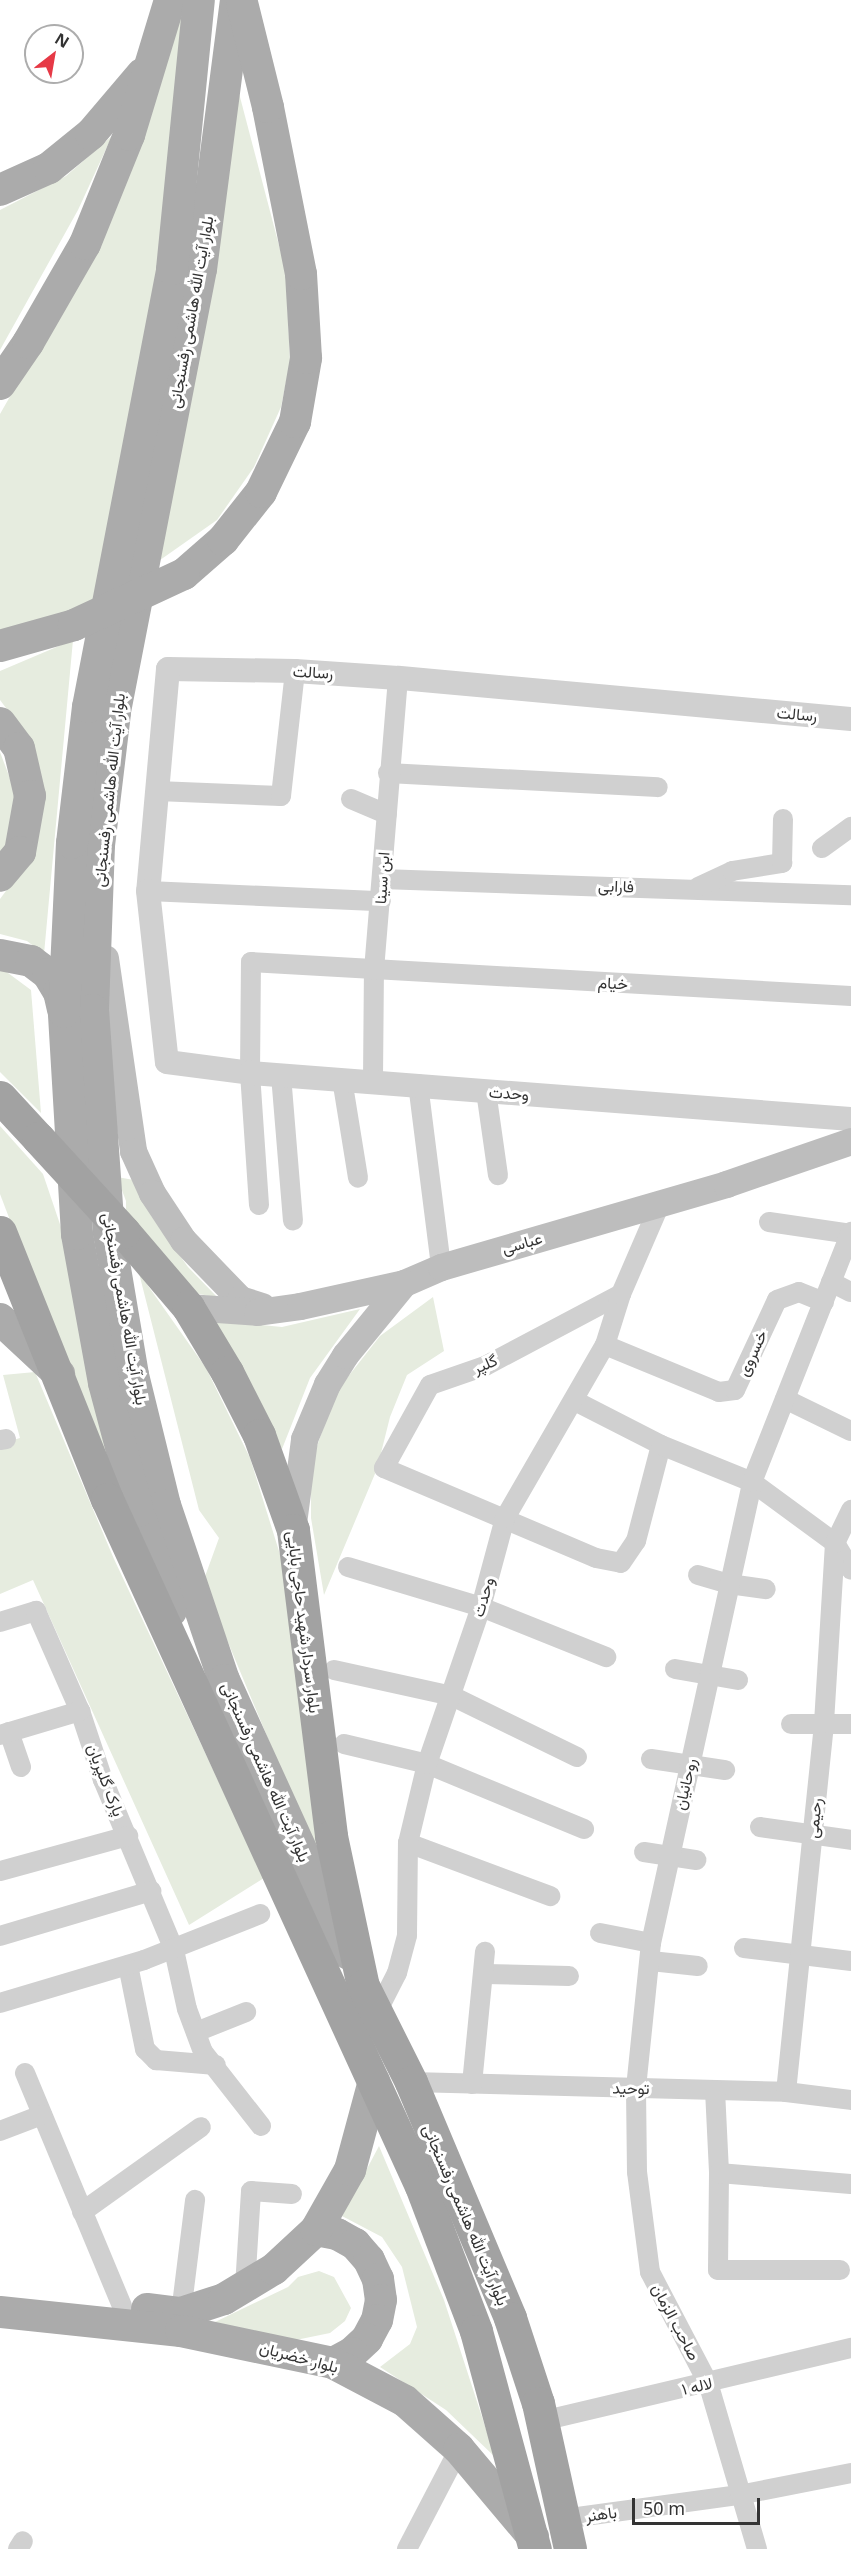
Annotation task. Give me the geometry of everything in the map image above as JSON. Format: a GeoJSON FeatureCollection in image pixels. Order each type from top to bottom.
{"type":"FeatureCollection","features":[{"type":"Feature","properties":{"kind":"highway","name":"بلوار سردار شهید حاجی بابایی"},"geometry":{"type":"LineString","coordinates":[[0,1097],[124,1232],[188,1306],[259,1436],[292,1527],[331,1836],[370,2000]]}},
{"type":"Feature","properties":{"kind":"highway"},"geometry":{"type":"LineString","coordinates":[[0,1232],[60,1375],[107,1499],[199,1694]]}},
{"type":"Feature","properties":{"kind":"highway","name":"بلوار آیت الله هاشمی رفسنجانی"},"geometry":{"type":"LineString","coordinates":[[199,1694],[421,2186],[476,2331],[534,2543]]}},
{"type":"Feature","properties":{"kind":"highway","name":"بلوار آیت الله هاشمی رفسنجانی"},"geometry":{"type":"LineString","coordinates":[[370,2000],[411,2082],[510,2318],[542,2421],[567,2534]]}},
{"type":"Feature","properties":{"kind":"main road"},"geometry":{"type":"LineString","coordinates":[[0,384],[28,343],[85,244],[129,135],[170,0]]}},
{"type":"Feature","properties":{"kind":"main road","name":"بلوار آیت الله هاشمی رفسنجانی"},"geometry":{"type":"LineString","coordinates":[[199,0],[172,269],[88,707],[72,843],[64,1012],[77,1233],[104,1383],[138,1511],[199,1694]]}},
{"type":"Feature","properties":{"kind":"main road","name":"بلوار آیت الله هاشمی رفسنجانی"},"geometry":{"type":"LineString","coordinates":[[236,0],[201,269],[115,712],[99,845],[93,1010],[109,1233],[133,1375],[162,1494],[224,1680],[370,2000]]}},
{"type":"Feature","properties":{"kind":"main road"},"geometry":{"type":"LineString","coordinates":[[0,646],[74,625],[184,574],[223,540],[261,492],[295,422],[306,358],[301,274],[268,106],[242,0]]}},
{"type":"Feature","properties":{"kind":"main road"},"geometry":{"type":"LineString","coordinates":[[0,190],[49,168],[91,134],[151,64]]}},
{"type":"Feature","properties":{"kind":"main road"},"geometry":{"type":"LineString","coordinates":[[0,723],[19,748],[30,796],[20,852],[0,876]]}},
{"type":"Feature","properties":{"kind":"main road"},"geometry":{"type":"LineString","coordinates":[[97,899],[132,1151],[152,1193],[183,1239],[217,1279],[240,1299],[274,1310]]}},
{"type":"Feature","properties":{"kind":"main road"},"geometry":{"type":"LineString","coordinates":[[0,955],[31,961],[48,974],[59,992],[64,1012]]}},
{"type":"Feature","properties":{"kind":"main road","name":"عباسی"},"geometry":{"type":"LineString","coordinates":[[188,1306],[274,1310],[404,1283],[441,1267],[660,1203],[851,1141]]}},
{"type":"Feature","properties":{"kind":"main road"},"geometry":{"type":"LineString","coordinates":[[292,1527],[304,1439],[322,1393],[345,1355],[404,1283]]}},
{"type":"Feature","properties":{"kind":"main road"},"geometry":{"type":"LineString","coordinates":[[0,1319],[60,1375]]}},
{"type":"Feature","properties":{"kind":"main road"},"geometry":{"type":"LineString","coordinates":[[0,2292],[181,2313],[224,2300],[274,2269],[316,2230],[350,2170],[374,2081]]}},
{"type":"Feature","properties":{"kind":"main road"},"geometry":{"type":"LineString","coordinates":[[316,2230],[337,2234],[355,2244],[369,2260],[378,2279],[381,2300],[372,2330],[352,2354],[333,2363]]}},
{"type":"Feature","properties":{"kind":"main road","name":"بلوار خضریان"},"geometry":{"type":"LineString","coordinates":[[0,2312],[181,2331],[333,2363],[405,2401],[459,2449],[534,2543]]}},
{"type":"Feature","properties":{"kind":"street","name":"رسالت"},"geometry":{"type":"LineString","coordinates":[[167,1062],[148,891],[168,669],[295,670],[851,719]]}},
{"type":"Feature","properties":{"kind":"street"},"geometry":{"type":"LineString","coordinates":[[157,791],[281,796],[295,670]]}},
{"type":"Feature","properties":{"kind":"street","name":"ابن سینا"},"geometry":{"type":"LineString","coordinates":[[373,1079],[374,970],[381,901],[388,773],[398,678]]}},
{"type":"Feature","properties":{"kind":"street"},"geometry":{"type":"LineString","coordinates":[[388,773],[658,787]]}},
{"type":"Feature","properties":{"kind":"street"},"geometry":{"type":"LineString","coordinates":[[351,800],[387,814]]}},
{"type":"Feature","properties":{"kind":"street"},"geometry":{"type":"LineString","coordinates":[[696,888],[732,871],[783,863],[783,819]]}},
{"type":"Feature","properties":{"kind":"street"},"geometry":{"type":"LineString","coordinates":[[822,848],[851,827]]}},
{"type":"Feature","properties":{"kind":"street","name":"فارابی"},"geometry":{"type":"LineString","coordinates":[[382,879],[851,895]]}},
{"type":"Feature","properties":{"kind":"street"},"geometry":{"type":"LineString","coordinates":[[148,891],[381,901]]}},
{"type":"Feature","properties":{"kind":"street","name":"خیام"},"geometry":{"type":"LineString","coordinates":[[250,1073],[251,962],[851,996]]}},
{"type":"Feature","properties":{"kind":"street","name":"وحدت"},"geometry":{"type":"LineString","coordinates":[[167,1062],[250,1073],[373,1079],[486,1091],[851,1119]]}},
{"type":"Feature","properties":{"kind":"street"},"geometry":{"type":"LineString","coordinates":[[250,1073],[259,1205]]}},
{"type":"Feature","properties":{"kind":"street"},"geometry":{"type":"LineString","coordinates":[[281,1075],[293,1221]]}},
{"type":"Feature","properties":{"kind":"street"},"geometry":{"type":"LineString","coordinates":[[342,1079],[358,1178]]}},
{"type":"Feature","properties":{"kind":"street"},"geometry":{"type":"LineString","coordinates":[[418,1084],[441,1267]]}},
{"type":"Feature","properties":{"kind":"street"},"geometry":{"type":"LineString","coordinates":[[486,1091],[498,1175]]}},
{"type":"Feature","properties":{"kind":"street","name":"وحدت"},"geometry":{"type":"LineString","coordinates":[[370,2000],[397,1973],[407,1935],[408,1843],[427,1764],[453,1696],[481,1607],[505,1518],[575,1401],[605,1345],[621,1294],[660,1203]]}},
{"type":"Feature","properties":{"kind":"street"},"geometry":{"type":"LineString","coordinates":[[769,1222],[851,1233]]}},
{"type":"Feature","properties":{"kind":"street","name":"روحانیان"},"geometry":{"type":"LineString","coordinates":[[636,2088],[651,1952],[669,1857],[752,1482],[851,1233]]}},
{"type":"Feature","properties":{"kind":"street"},"geometry":{"type":"LineString","coordinates":[[831,1282],[851,1292]]}},
{"type":"Feature","properties":{"kind":"street","name":"خسروی"},"geometry":{"type":"LineString","coordinates":[[605,1345],[719,1392],[735,1390],[777,1300],[799,1292],[824,1302]]}},
{"type":"Feature","properties":{"kind":"street","name":"گلپر"},"geometry":{"type":"LineString","coordinates":[[505,1518],[384,1468],[430,1385],[485,1366],[621,1294]]}},
{"type":"Feature","properties":{"kind":"street"},"geometry":{"type":"LineString","coordinates":[[785,1399],[851,1431]]}},
{"type":"Feature","properties":{"kind":"street"},"geometry":{"type":"LineString","coordinates":[[575,1401],[661,1446],[752,1482],[835,1543],[851,1570]]}},
{"type":"Feature","properties":{"kind":"street"},"geometry":{"type":"LineString","coordinates":[[505,1518],[596,1558],[621,1563],[636,1541],[661,1446]]}},
{"type":"Feature","properties":{"kind":"street"},"geometry":{"type":"LineString","coordinates":[[835,1543],[851,1510]]}},
{"type":"Feature","properties":{"kind":"street","name":"رحیمی"},"geometry":{"type":"LineString","coordinates":[[786,2092],[824,1724],[835,1543]]}},
{"type":"Feature","properties":{"kind":"street"},"geometry":{"type":"LineString","coordinates":[[348,1567],[481,1607],[606,1657]]}},
{"type":"Feature","properties":{"kind":"street"},"geometry":{"type":"LineString","coordinates":[[698,1575],[729,1584],[766,1589]]}},
{"type":"Feature","properties":{"kind":"street","name":"پارک گلپریان"},"geometry":{"type":"LineString","coordinates":[[0,1622],[36,1611],[80,1711],[103,1780],[174,1950],[176,1969],[203,2052],[216,2065],[261,2126]]}},
{"type":"Feature","properties":{"kind":"street"},"geometry":{"type":"LineString","coordinates":[[675,1669],[738,1680]]}},
{"type":"Feature","properties":{"kind":"street"},"geometry":{"type":"LineString","coordinates":[[334,1670],[453,1696],[577,1757]]}},
{"type":"Feature","properties":{"kind":"street"},"geometry":{"type":"LineString","coordinates":[[21,1767],[5,1734],[80,1711]]}},
{"type":"Feature","properties":{"kind":"street"},"geometry":{"type":"LineString","coordinates":[[791,1724],[851,1725]]}},
{"type":"Feature","properties":{"kind":"street"},"geometry":{"type":"LineString","coordinates":[[344,1744],[427,1764],[584,1829]]}},
{"type":"Feature","properties":{"kind":"street"},"geometry":{"type":"LineString","coordinates":[[651,1759],[688,1767],[725,1770]]}},
{"type":"Feature","properties":{"kind":"street"},"geometry":{"type":"LineString","coordinates":[[760,1827],[851,1840]]}},
{"type":"Feature","properties":{"kind":"street"},"geometry":{"type":"LineString","coordinates":[[0,1871],[128,1836]]}},
{"type":"Feature","properties":{"kind":"street"},"geometry":{"type":"LineString","coordinates":[[408,1843],[550,1896]]}},
{"type":"Feature","properties":{"kind":"street"},"geometry":{"type":"LineString","coordinates":[[644,1852],[696,1860]]}},
{"type":"Feature","properties":{"kind":"street"},"geometry":{"type":"LineString","coordinates":[[0,1936],[151,1891]]}},
{"type":"Feature","properties":{"kind":"street"},"geometry":{"type":"LineString","coordinates":[[0,2003],[174,1950],[260,1914]]}},
{"type":"Feature","properties":{"kind":"street"},"geometry":{"type":"LineString","coordinates":[[600,1933],[698,1966]]}},
{"type":"Feature","properties":{"kind":"street"},"geometry":{"type":"LineString","coordinates":[[744,1948],[851,1961]]}},
{"type":"Feature","properties":{"kind":"street"},"geometry":{"type":"LineString","coordinates":[[472,2084],[485,1952]]}},
{"type":"Feature","properties":{"kind":"street"},"geometry":{"type":"LineString","coordinates":[[128,1965],[145,2049],[156,2060],[216,2065]]}},
{"type":"Feature","properties":{"kind":"street"},"geometry":{"type":"LineString","coordinates":[[484,1974],[569,1976]]}},
{"type":"Feature","properties":{"kind":"street"},"geometry":{"type":"LineString","coordinates":[[196,2032],[246,2012]]}},
{"type":"Feature","properties":{"kind":"street"},"geometry":{"type":"LineString","coordinates":[[25,2073],[122,2306]]}},
{"type":"Feature","properties":{"kind":"street","name":"توحید"},"geometry":{"type":"LineString","coordinates":[[411,2082],[786,2092],[851,2100]]}},
{"type":"Feature","properties":{"kind":"street","name":"صاحب الزمان"},"geometry":{"type":"LineString","coordinates":[[636,2088],[637,2172],[650,2272],[708,2383],[739,2495],[757,2549]]}},
{"type":"Feature","properties":{"kind":"street"},"geometry":{"type":"LineString","coordinates":[[715,2090],[719,2173],[718,2270],[840,2270]]}},
{"type":"Feature","properties":{"kind":"street"},"geometry":{"type":"LineString","coordinates":[[0,2131],[42,2115]]}},
{"type":"Feature","properties":{"kind":"street"},"geometry":{"type":"LineString","coordinates":[[82,2212],[201,2127]]}},
{"type":"Feature","properties":{"kind":"street"},"geometry":{"type":"LineString","coordinates":[[719,2173],[851,2184]]}},
{"type":"Feature","properties":{"kind":"street"},"geometry":{"type":"LineString","coordinates":[[245,2287],[251,2191],[292,2194]]}},
{"type":"Feature","properties":{"kind":"street"},"geometry":{"type":"LineString","coordinates":[[181,2313],[195,2200]]}},
{"type":"Feature","properties":{"kind":"street","name":"لاله ۱"},"geometry":{"type":"LineString","coordinates":[[542,2421],[851,2348]]}},
{"type":"Feature","properties":{"kind":"street"},"geometry":{"type":"LineString","coordinates":[[407,2549],[459,2449]]}},
{"type":"Feature","properties":{"kind":"street","name":"باهنر"},"geometry":{"type":"LineString","coordinates":[[567,2534],[739,2495],[851,2473]]}},
{"type":"Feature","properties":{"kind":"shaded area"},"geometry":{"type":"Polygon","coordinates":[[[176,0],[194,29],[105,608],[0,641],[0,414],[95,248],[176,0]]]}},
{"type":"Feature","properties":{"kind":"shaded area"},"geometry":{"type":"Polygon","coordinates":[[[235,78],[286,272],[290,362],[281,407],[254,467],[217,520],[153,565],[235,78]]]}},
{"type":"Feature","properties":{"kind":"shaded area"},"geometry":{"type":"Polygon","coordinates":[[[112,136],[78,210],[0,350],[0,210],[66,176],[112,136]]]}},
{"type":"Feature","properties":{"kind":"shaded area"},"geometry":{"type":"Polygon","coordinates":[[[73,640],[44,954],[27,941],[0,934],[0,899],[20,872],[18,724],[0,700],[0,671],[73,640]]]}},
{"type":"Feature","properties":{"kind":"shaded area"},"geometry":{"type":"Polygon","coordinates":[[[0,752],[17,797],[10,847],[0,860],[0,752]]]}},
{"type":"Feature","properties":{"kind":"shaded area"},"geometry":{"type":"Polygon","coordinates":[[[4,970],[31,990],[41,1113],[0,1072],[0,971],[4,970]]]}},
{"type":"Feature","properties":{"kind":"shaded area"},"geometry":{"type":"Polygon","coordinates":[[[0,1126],[43,1174],[66,1242],[144,1572],[0,1194],[0,1126]]]}},
{"type":"Feature","properties":{"kind":"shaded area"},"geometry":{"type":"Polygon","coordinates":[[[117,1177],[134,1180],[152,1217],[188,1267],[218,1298],[186,1291],[126,1220],[126,1201],[117,1177]]]}},
{"type":"Feature","properties":{"kind":"shaded area"},"geometry":{"type":"Polygon","coordinates":[[[139,1273],[206,1368],[250,1458],[283,1564],[323,1871],[203,1582],[219,1538],[199,1510],[139,1273]]]}},
{"type":"Feature","properties":{"kind":"shaded area"},"geometry":{"type":"Polygon","coordinates":[[[433,1297],[444,1351],[407,1375],[390,1417],[377,1469],[324,1595],[311,1518],[311,1463],[336,1392],[380,1336],[433,1297]]]}},
{"type":"Feature","properties":{"kind":"shaded area"},"geometry":{"type":"Polygon","coordinates":[[[360,1309],[310,1378],[282,1449],[210,1320],[282,1327],[360,1309]]]}},
{"type":"Feature","properties":{"kind":"shaded area"},"geometry":{"type":"Polygon","coordinates":[[[35,1372],[114,1559],[264,1878],[189,1925],[33,1580],[0,1594],[0,1444],[20,1438],[3,1375],[35,1372]]]}},
{"type":"Feature","properties":{"kind":"shaded area"},"geometry":{"type":"Polygon","coordinates":[[[379,2146],[444,2300],[495,2457],[446,2410],[380,2367],[410,2344],[417,2327],[402,2267],[382,2237],[342,2216],[379,2146]]]}},
{"type":"Feature","properties":{"kind":"shaded area"},"geometry":{"type":"Polygon","coordinates":[[[319,2271],[334,2277],[351,2308],[345,2321],[330,2333],[291,2341],[215,2322],[288,2287],[298,2277],[319,2271]]]}}]}
